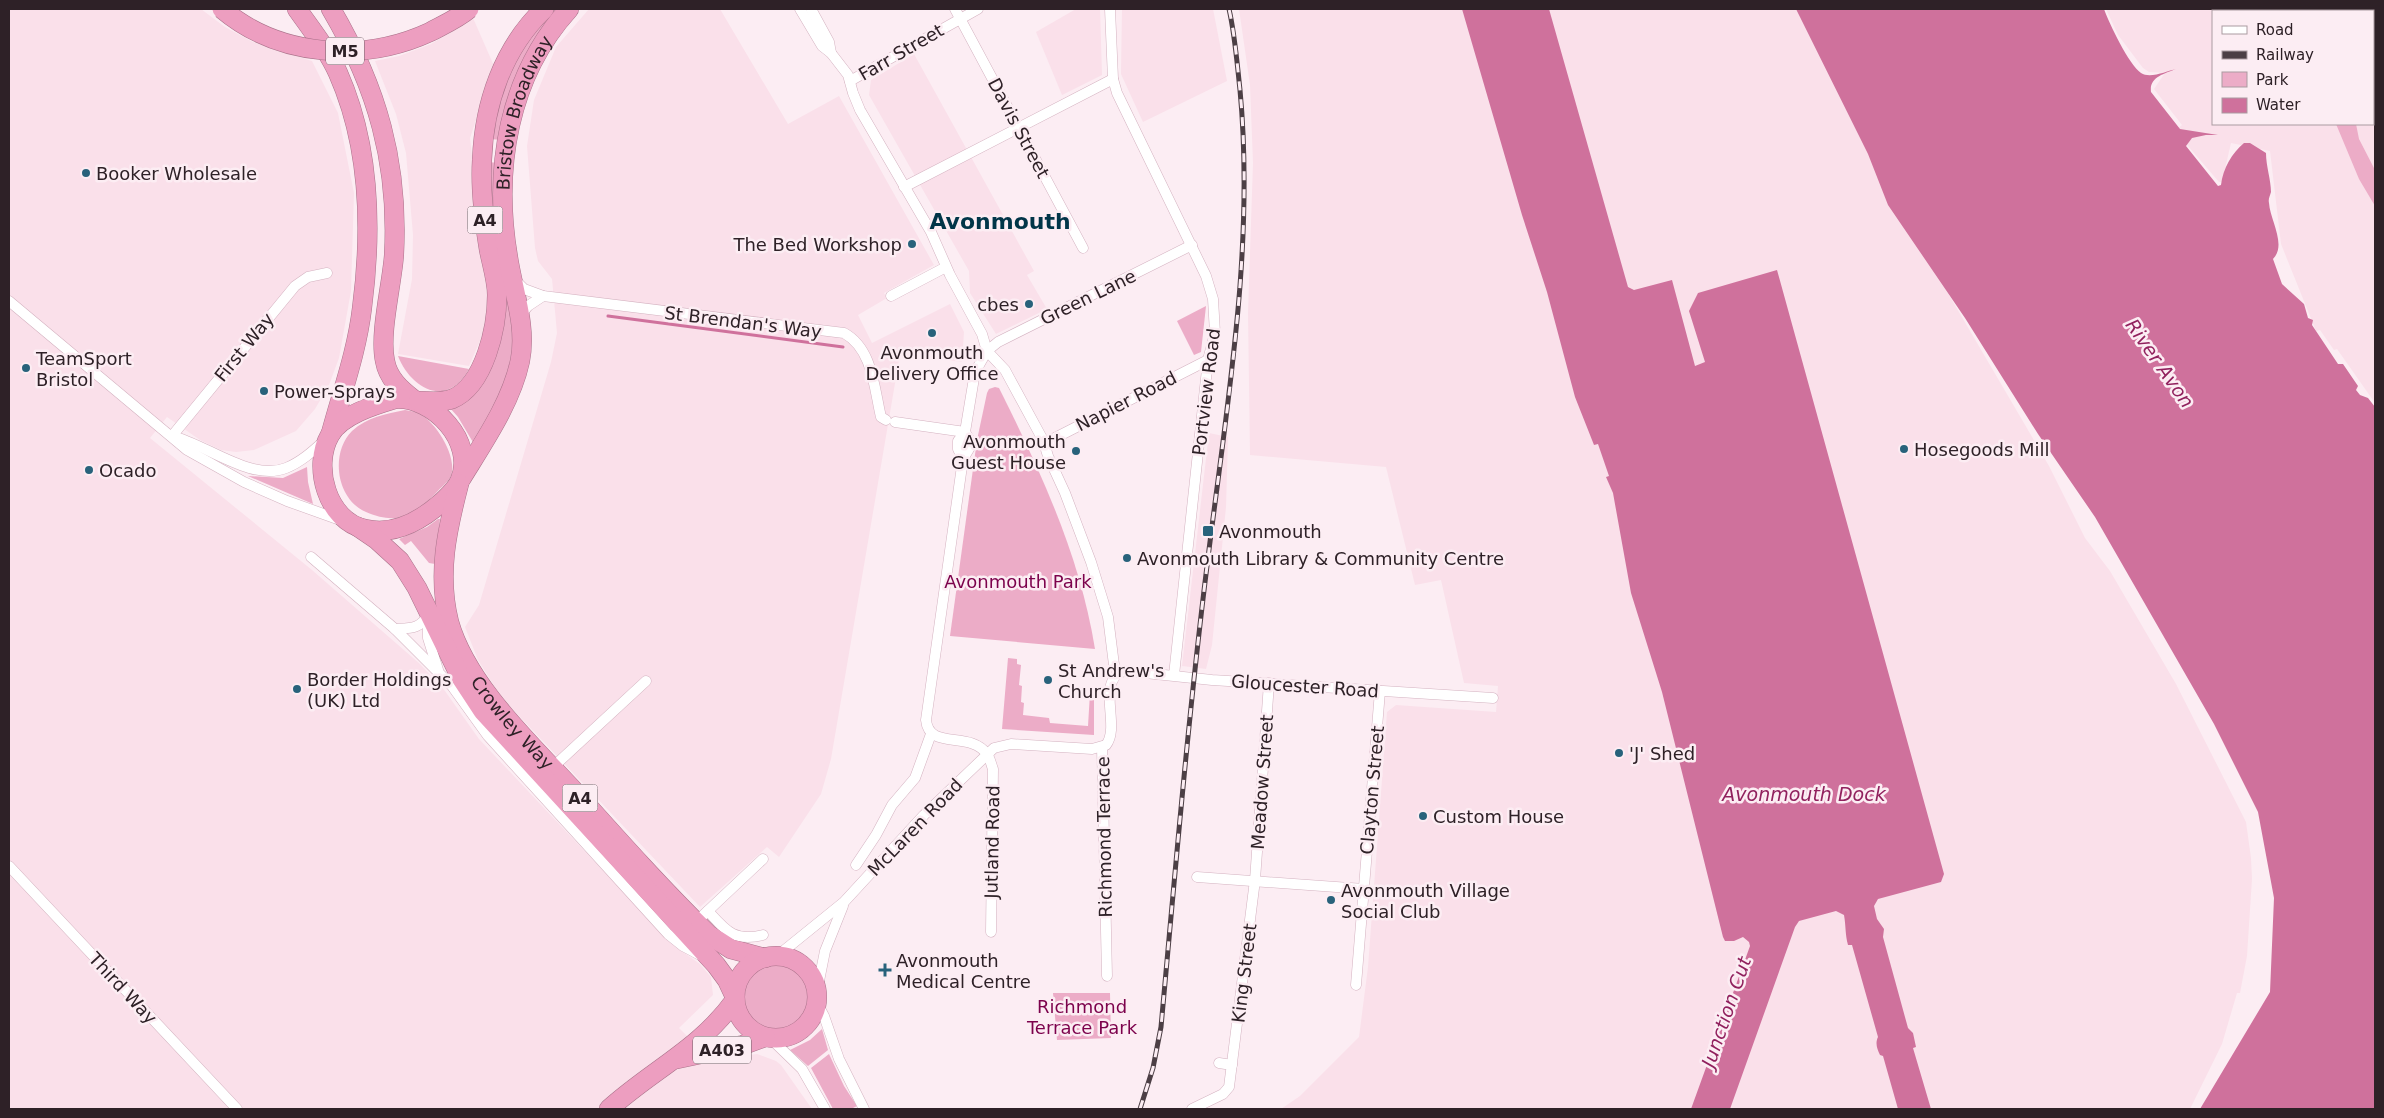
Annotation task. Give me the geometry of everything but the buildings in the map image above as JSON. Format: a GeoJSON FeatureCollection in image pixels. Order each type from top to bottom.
{"type":"FeatureCollection","features":[{"type":"Feature","properties":{"kind":"highway","name":"M5"},"geometry":{"type":"LineString","coordinates":[[222,9],[248,27],[274,40],[320,51],[349,52],[412,40],[452,21],[469,9]]}},
{"type":"Feature","properties":{"kind":"highway","name":"M5"},"geometry":{"type":"LineString","coordinates":[[297,9],[337,71],[350,103],[358,134],[366,193],[368,236],[362,309],[354,353],[330,435]]}},
{"type":"Feature","properties":{"kind":"highway","name":"M5"},"geometry":{"type":"LineString","coordinates":[[331,9],[364,71],[383,128],[394,210],[394,255],[384,357],[392,378],[402,390],[416,400]]}},
{"type":"Feature","properties":{"kind":"highway","name":"Bristow Broadway"},"geometry":{"type":"LineString","coordinates":[[416,400],[444,401],[463,392],[478,371],[490,344],[497,294],[485,224],[482,185],[484,133],[490,101],[508,58],[526,29],[544,9]]}},
{"type":"Feature","properties":{"kind":"highway","name":"Bristow Broadway"},"geometry":{"type":"LineString","coordinates":[[460,481],[499,413],[513,382],[521,347],[520,316],[505,242],[504,160],[510,122],[516,100],[537,52],[553,26],[569,9]]}},
{"type":"Feature","properties":{"kind":"highway"},"geometry":{"type":"LineString","coordinates":[[395,399],[416,400],[435,411],[456,437],[463,456],[460,481],[433,510],[413,523],[376,531],[355,526],[331,502],[323,479],[322,464],[330,435],[351,416],[369,407],[395,399]]}},
{"type":"Feature","properties":{"kind":"highway","name":"Crowley Way"},"geometry":{"type":"LineString","coordinates":[[460,481],[450,519],[442,567],[444,594],[450,623],[484,690],[552,768],[702,917],[724,947],[747,955],[770,957]]}},
{"type":"Feature","properties":{"kind":"highway","name":"Crowley Way"},"geometry":{"type":"LineString","coordinates":[[355,526],[382,544],[400,561],[418,588],[428,614],[460,676],[483,711],[716,965],[735,999]]}},
{"type":"Feature","properties":{"kind":"highway"},"geometry":{"type":"LineString","coordinates":[[770,957],[790,959],[802,966],[814,983],[816,999],[813,1014],[800,1030],[782,1038],[767,1037],[747,1026],[739,1014],[735,999],[737,984],[744,972],[753,963],[770,957]]}},
{"type":"Feature","properties":{"kind":"highway","name":"A403"},"geometry":{"type":"LineString","coordinates":[[609,1109],[641,1083],[677,1059],[721,1020],[735,999]]}},
{"type":"Feature","properties":{"kind":"highway","name":"A403"},"geometry":{"type":"LineString","coordinates":[[677,1059],[743,1045],[767,1037]]}},
{"type":"Feature","properties":{"kind":"street"},"geometry":{"type":"LineString","coordinates":[[800,9],[822,46],[831,53],[845,70],[860,110],[931,232],[946,267],[979,327],[987,352],[1005,370],[1045,443],[1048,456],[1068,500],[1094,571],[1108,618],[1114,665],[1118,673]]}},
{"type":"Feature","properties":{"kind":"street"},"geometry":{"type":"LineString","coordinates":[[811,9],[829,42],[831,53]]}},
{"type":"Feature","properties":{"kind":"street","name":"Davis Street"},"geometry":{"type":"LineString","coordinates":[[955,9],[1083,248]]}},
{"type":"Feature","properties":{"kind":"street","name":"Farr Street"},"geometry":{"type":"LineString","coordinates":[[850,81],[978,9]]}},
{"type":"Feature","properties":{"kind":"street","name":"Portview Road"},"geometry":{"type":"LineString","coordinates":[[1110,9],[1113,78],[1117,93],[1192,245],[1206,276],[1213,299],[1215,333],[1208,360],[1174,675]]}},
{"type":"Feature","properties":{"kind":"street"},"geometry":{"type":"LineString","coordinates":[[904,187],[1113,78]]}},
{"type":"Feature","properties":{"kind":"street","name":"Green Lane"},"geometry":{"type":"LineString","coordinates":[[987,352],[998,342],[1192,245]]}},
{"type":"Feature","properties":{"kind":"street"},"geometry":{"type":"LineString","coordinates":[[891,296],[946,267]]}},
{"type":"Feature","properties":{"kind":"street","name":"First Way"},"geometry":{"type":"LineString","coordinates":[[172,436],[295,286],[308,277],[327,272]]}},
{"type":"Feature","properties":{"kind":"street","name":"St Brendan's Way"},"geometry":{"type":"LineString","coordinates":[[511,275],[524,289],[542,296],[844,333],[854,338],[862,347],[868,359],[881,417],[890,421],[965,432]]}},
{"type":"Feature","properties":{"kind":"street"},"geometry":{"type":"LineString","coordinates":[[520,316],[528,306],[542,296]]}},
{"type":"Feature","properties":{"kind":"street"},"geometry":{"type":"LineString","coordinates":[[9,301],[187,450],[230,475],[287,501],[355,526]]}},
{"type":"Feature","properties":{"kind":"street"},"geometry":{"type":"LineString","coordinates":[[987,352],[975,372],[965,432],[972,444],[963,459],[926,720],[927,728],[931,734],[938,738],[969,741],[987,754]]}},
{"type":"Feature","properties":{"kind":"street","name":"Napier Road"},"geometry":{"type":"LineString","coordinates":[[1045,443],[1208,360]]}},
{"type":"Feature","properties":{"kind":"street"},"geometry":{"type":"LineString","coordinates":[[172,436],[189,440],[243,466],[269,471],[280,470],[296,463],[330,435]]}},
{"type":"Feature","properties":{"kind":"street"},"geometry":{"type":"LineString","coordinates":[[311,557],[395,630],[452,686],[488,736],[668,934],[683,946],[716,965]]}},
{"type":"Feature","properties":{"kind":"street"},"geometry":{"type":"LineString","coordinates":[[395,630],[417,628],[423,623],[428,614]]}},
{"type":"Feature","properties":{"kind":"street"},"geometry":{"type":"LineString","coordinates":[[428,614],[428,638],[439,673]]}},
{"type":"Feature","properties":{"kind":"street","name":"Gloucester Road"},"geometry":{"type":"LineString","coordinates":[[1118,673],[1126,671],[1493,698]]}},
{"type":"Feature","properties":{"kind":"street","name":"Richmond Terrace"},"geometry":{"type":"LineString","coordinates":[[1107,976],[1102,747],[1108,742],[1110,737],[1110,686],[1118,673]]}},
{"type":"Feature","properties":{"kind":"street"},"geometry":{"type":"LineString","coordinates":[[552,768],[646,681]]}},
{"type":"Feature","properties":{"kind":"street","name":"Meadow Street"},"geometry":{"type":"LineString","coordinates":[[1255,880],[1269,683]]}},
{"type":"Feature","properties":{"kind":"street","name":"Clayton Street"},"geometry":{"type":"LineString","coordinates":[[1356,986],[1380,691]]}},
{"type":"Feature","properties":{"kind":"street"},"geometry":{"type":"LineString","coordinates":[[856,864],[892,805],[915,778],[931,734]]}},
{"type":"Feature","properties":{"kind":"street","name":"McLaren Road"},"geometry":{"type":"LineString","coordinates":[[770,957],[844,902],[924,815],[994,748],[1004,744],[1092,749],[1102,747]]}},
{"type":"Feature","properties":{"kind":"street","name":"Jutland Road"},"geometry":{"type":"LineString","coordinates":[[987,754],[993,769],[991,932]]}},
{"type":"Feature","properties":{"kind":"street"},"geometry":{"type":"LineString","coordinates":[[763,859],[702,917],[734,935],[746,938],[764,935]]}},
{"type":"Feature","properties":{"kind":"street","name":"Third Way"},"geometry":{"type":"LineString","coordinates":[[9,866],[237,1109]]}},
{"type":"Feature","properties":{"kind":"street"},"geometry":{"type":"LineString","coordinates":[[1197,877],[1364,889]]}},
{"type":"Feature","properties":{"kind":"street","name":"King Street"},"geometry":{"type":"LineString","coordinates":[[1192,1109],[1227,1091],[1232,1065],[1255,880]]}},
{"type":"Feature","properties":{"kind":"street","name":"McLaren Road"},"geometry":{"type":"LineString","coordinates":[[816,999],[825,951],[844,902]]}},
{"type":"Feature","properties":{"kind":"street"},"geometry":{"type":"LineString","coordinates":[[816,999],[839,1059],[864,1109]]}},
{"type":"Feature","properties":{"kind":"street"},"geometry":{"type":"LineString","coordinates":[[767,1037],[802,1069],[825,1109]]}},
{"type":"Feature","properties":{"kind":"street"},"geometry":{"type":"LineString","coordinates":[[1219,1063],[1232,1065]]}},
{"type":"Feature","properties":{"kind":"shaded area"},"geometry":{"type":"Polygon","coordinates":[[[9,9],[201,9],[225,27],[253,42],[312,61],[338,113],[354,193],[351,291],[339,358],[329,385],[315,409],[296,431],[254,450],[236,452],[221,450],[200,440],[167,417],[150,438],[312,570],[420,664],[445,691],[479,739],[673,945],[700,964],[711,977],[713,995],[679,1028],[711,1060],[757,1054],[776,1061],[781,1065],[812,1109],[9,1109],[9,9]]]}},
{"type":"Feature","properties":{"kind":"shaded area"},"geometry":{"type":"Polygon","coordinates":[[[589,9],[720,9],[788,124],[839,96],[934,265],[884,293],[887,298],[858,315],[872,343],[950,304],[964,332],[962,362],[900,354],[831,759],[821,794],[779,857],[767,847],[700,907],[501,697],[478,660],[465,627],[479,605],[551,362],[557,333],[552,279],[538,261],[535,248],[527,146],[534,100],[556,47],[589,9]]]}},
{"type":"Feature","properties":{"kind":"shaded area"},"geometry":{"type":"Polygon","coordinates":[[[1076,9],[1100,9],[1102,75],[1062,95],[1036,32],[1076,9]]]}},
{"type":"Feature","properties":{"kind":"shaded area"},"geometry":{"type":"Polygon","coordinates":[[[1122,9],[1213,9],[1227,81],[1143,122],[1121,74],[1122,9]]]}},
{"type":"Feature","properties":{"kind":"shaded area"},"geometry":{"type":"Polygon","coordinates":[[[1239,9],[1811,9],[1887,189],[2049,466],[2085,538],[2110,571],[2176,684],[2246,822],[2252,879],[2247,956],[2240,993],[2237,993],[2222,1044],[2190,1109],[1281,1109],[1300,1096],[1359,1037],[1368,967],[1387,712],[1396,705],[1496,712],[1498,686],[1464,683],[1441,580],[1415,585],[1386,467],[1250,455],[1248,313],[1253,163],[1250,85],[1239,9]]]}},
{"type":"Feature","properties":{"kind":"shaded area"},"geometry":{"type":"Polygon","coordinates":[[[2106,9],[2375,9],[2375,403],[2337,349],[2334,350],[2320,330],[2316,331],[2281,244],[2270,151],[2231,143],[2222,182],[2219,182],[2175,131],[2182,125],[2154,89],[2165,73],[2149,72],[2143,68],[2118,35],[2106,9]]]}},
{"type":"Feature","properties":{"kind":"shaded area"},"geometry":{"type":"Polygon","coordinates":[[[473,18],[494,66],[470,138],[488,303],[487,325],[469,366],[398,354],[412,279],[413,235],[406,153],[396,114],[375,61],[399,56],[431,44],[473,18]]]}},
{"type":"Feature","properties":{"kind":"shaded area"},"geometry":{"type":"Polygon","coordinates":[[[914,54],[1034,271],[1027,275],[1047,309],[996,334],[970,293],[969,271],[869,95],[871,80],[914,54]]]}},
{"type":"Feature","properties":{"kind":"shaded area"},"geometry":{"type":"Polygon","coordinates":[[[1209,433],[1228,437],[1226,507],[1212,645],[1206,669],[1182,666],[1209,433]]]}},
{"type":"Feature","properties":{"kind":"green space"},"geometry":{"type":"Polygon","coordinates":[[[551,9],[561,9],[501,140],[490,139],[492,119],[512,62],[551,9]]]}},
{"type":"Feature","properties":{"kind":"green space"},"geometry":{"type":"Polygon","coordinates":[[[2336,125],[2356,125],[2359,139],[2375,170],[2375,206],[2359,179],[2336,125]]]}},
{"type":"Feature","properties":{"kind":"green space"},"geometry":{"type":"Polygon","coordinates":[[[488,162],[499,163],[514,316],[513,354],[502,391],[474,444],[458,417],[450,408],[491,364],[488,162]]]}},
{"type":"Feature","properties":{"kind":"green space"},"geometry":{"type":"Polygon","coordinates":[[[1206,306],[1201,352],[1194,355],[1177,321],[1206,306]]]}},
{"type":"Feature","properties":{"kind":"green space"},"geometry":{"type":"Polygon","coordinates":[[[398,356],[469,369],[460,381],[450,388],[440,391],[430,390],[411,378],[398,356]]]}},
{"type":"Feature","properties":{"kind":"green space","name":"Avonmouth Park"},"geometry":{"type":"Polygon","coordinates":[[[999,388],[1015,420],[1057,515],[1080,581],[1095,649],[950,636],[977,440],[987,393],[989,389],[999,388]]]}},
{"type":"Feature","properties":{"kind":"green space"},"geometry":{"type":"Polygon","coordinates":[[[405,410],[416,412],[423,416],[444,440],[452,461],[450,478],[429,500],[413,512],[397,518],[377,516],[356,506],[348,497],[340,475],[341,451],[345,440],[352,431],[364,422],[405,410]]]}},
{"type":"Feature","properties":{"kind":"green space"},"geometry":{"type":"Polygon","coordinates":[[[307,467],[313,504],[248,476],[283,478],[307,467]]]}},
{"type":"Feature","properties":{"kind":"green space"},"geometry":{"type":"Polygon","coordinates":[[[440,519],[435,564],[429,563],[411,541],[405,545],[399,539],[427,527],[440,519]]]}},
{"type":"Feature","properties":{"kind":"green space"},"geometry":{"type":"Polygon","coordinates":[[[1008,658],[1017,659],[1017,664],[1021,665],[1019,685],[1022,686],[1021,702],[1024,703],[1023,715],[1049,718],[1050,723],[1088,726],[1090,693],[1088,691],[1094,689],[1094,735],[1002,729],[1008,658]]]}},
{"type":"Feature","properties":{"kind":"green space"},"geometry":{"type":"Polygon","coordinates":[[[776,965],[794,971],[802,979],[808,997],[802,1015],[794,1023],[776,1029],[758,1023],[750,1015],[744,997],[750,979],[758,971],[776,965]]]}},
{"type":"Feature","properties":{"kind":"green space","name":"Richmond Terrace Park"},"geometry":{"type":"Polygon","coordinates":[[[1053,993],[1110,993],[1111,1038],[1057,1040],[1053,993]]]}},
{"type":"Feature","properties":{"kind":"green space"},"geometry":{"type":"Polygon","coordinates":[[[822,1029],[828,1050],[808,1066],[790,1050],[810,1040],[822,1029]]]}},
{"type":"Feature","properties":{"kind":"green space"},"geometry":{"type":"Polygon","coordinates":[[[829,1054],[844,1086],[857,1106],[851,1109],[833,1109],[811,1068],[829,1054]]]}},
{"type":"Feature","properties":{"kind":"water","name":"Avonmouth Dock"},"geometry":{"type":"Polygon","coordinates":[[[1462,9],[1549,9],[1628,287],[1634,290],[1672,280],[1695,366],[1705,362],[1689,311],[1698,293],[1777,270],[1944,874],[1941,882],[1878,899],[1874,906],[1877,919],[1884,929],[1883,937],[1908,1028],[1913,1033],[1916,1047],[1913,1048],[1931,1109],[1898,1109],[1883,1056],[1880,1055],[1877,1048],[1878,1037],[1852,945],[1848,945],[1844,915],[1836,911],[1799,921],[1795,927],[1730,1109],[1691,1109],[1750,946],[1749,942],[1743,937],[1734,941],[1725,941],[1723,937],[1662,692],[1631,593],[1613,493],[1606,477],[1609,476],[1598,444],[1594,445],[1575,397],[1547,292],[1522,215],[1462,9]]]}},
{"type":"Feature","properties":{"kind":"water","name":"River Avon"},"geometry":{"type":"Polygon","coordinates":[[[1796,9],[2104,9],[2125,53],[2136,69],[2145,75],[2154,75],[2176,69],[2155,79],[2152,83],[2151,92],[2180,129],[2218,135],[2192,138],[2186,146],[2218,186],[2221,185],[2229,161],[2244,143],[2250,143],[2266,153],[2271,187],[2270,210],[2278,240],[2277,253],[2273,259],[2282,284],[2304,304],[2308,318],[2313,320],[2312,325],[2338,364],[2343,364],[2358,386],[2356,390],[2360,395],[2368,398],[2375,407],[2375,1109],[2200,1109],[2270,992],[2274,898],[2258,812],[2214,724],[2095,517],[2038,434],[1965,318],[1888,205],[1868,154],[1796,9]]]}},
{"type":"Feature","properties":{"kind":"waterway"},"geometry":{"type":"LineString","coordinates":[[608,316],[843,347]]}},
{"type":"Feature","properties":{"kind":"railway"},"geometry":{"type":"LineString","coordinates":[[1140,1109],[1153,1068],[1161,1027],[1194,681],[1230,388],[1241,269],[1244,150],[1240,90],[1229,9]]}},
{"type":"Feature","properties":{"kind":"place","name":"Booker Wholesale"},"geometry":{"type":"Point","coordinates":[86,173]}},
{"type":"Feature","properties":{"kind":"place","name":"The Bed Workshop"},"geometry":{"type":"Point","coordinates":[912,244]}},
{"type":"Feature","properties":{"kind":"place","name":"cbes"},"geometry":{"type":"Point","coordinates":[1029,304]}},
{"type":"Feature","properties":{"kind":"place","name":"Avonmouth Delivery Office"},"geometry":{"type":"Point","coordinates":[932,333]}},
{"type":"Feature","properties":{"kind":"place","name":"TeamSport Bristol"},"geometry":{"type":"Point","coordinates":[26,368]}},
{"type":"Feature","properties":{"kind":"place","name":"Power-Sprays"},"geometry":{"type":"Point","coordinates":[264,391]}},
{"type":"Feature","properties":{"kind":"place","name":"Hosegoods Mill"},"geometry":{"type":"Point","coordinates":[1904,449]}},
{"type":"Feature","properties":{"kind":"place","name":"Avonmouth Guest House"},"geometry":{"type":"Point","coordinates":[1076,451]}},
{"type":"Feature","properties":{"kind":"place","name":"Ocado"},"geometry":{"type":"Point","coordinates":[89,470]}},
{"type":"Feature","properties":{"kind":"place","name":"Avonmouth"},"geometry":{"type":"Point","coordinates":[1208,531]}},
{"type":"Feature","properties":{"kind":"place","name":"Avonmouth Library & Community Centre"},"geometry":{"type":"Point","coordinates":[1127,558]}},
{"type":"Feature","properties":{"kind":"place","name":"St Andrew's Church"},"geometry":{"type":"Point","coordinates":[1048,680]}},
{"type":"Feature","properties":{"kind":"place","name":"Border Holdings (UK) Ltd"},"geometry":{"type":"Point","coordinates":[297,689]}},
{"type":"Feature","properties":{"kind":"place","name":"'J' Shed"},"geometry":{"type":"Point","coordinates":[1619,753]}},
{"type":"Feature","properties":{"kind":"place","name":"Custom House"},"geometry":{"type":"Point","coordinates":[1423,816]}},
{"type":"Feature","properties":{"kind":"place","name":"Avonmouth Village Social Club"},"geometry":{"type":"Point","coordinates":[1331,900]}},
{"type":"Feature","properties":{"kind":"place","name":"Avonmouth Medical Centre"},"geometry":{"type":"Point","coordinates":[885,970]}},
{"type":"Feature","properties":{"kind":"district","name":"Avonmouth"},"geometry":{"type":"Point","coordinates":[1000,221]}},
{"type":"Feature","properties":{"kind":"water label","name":"Junction Cut"},"geometry":{"type":"Point","coordinates":[1726,1012]}}]}
